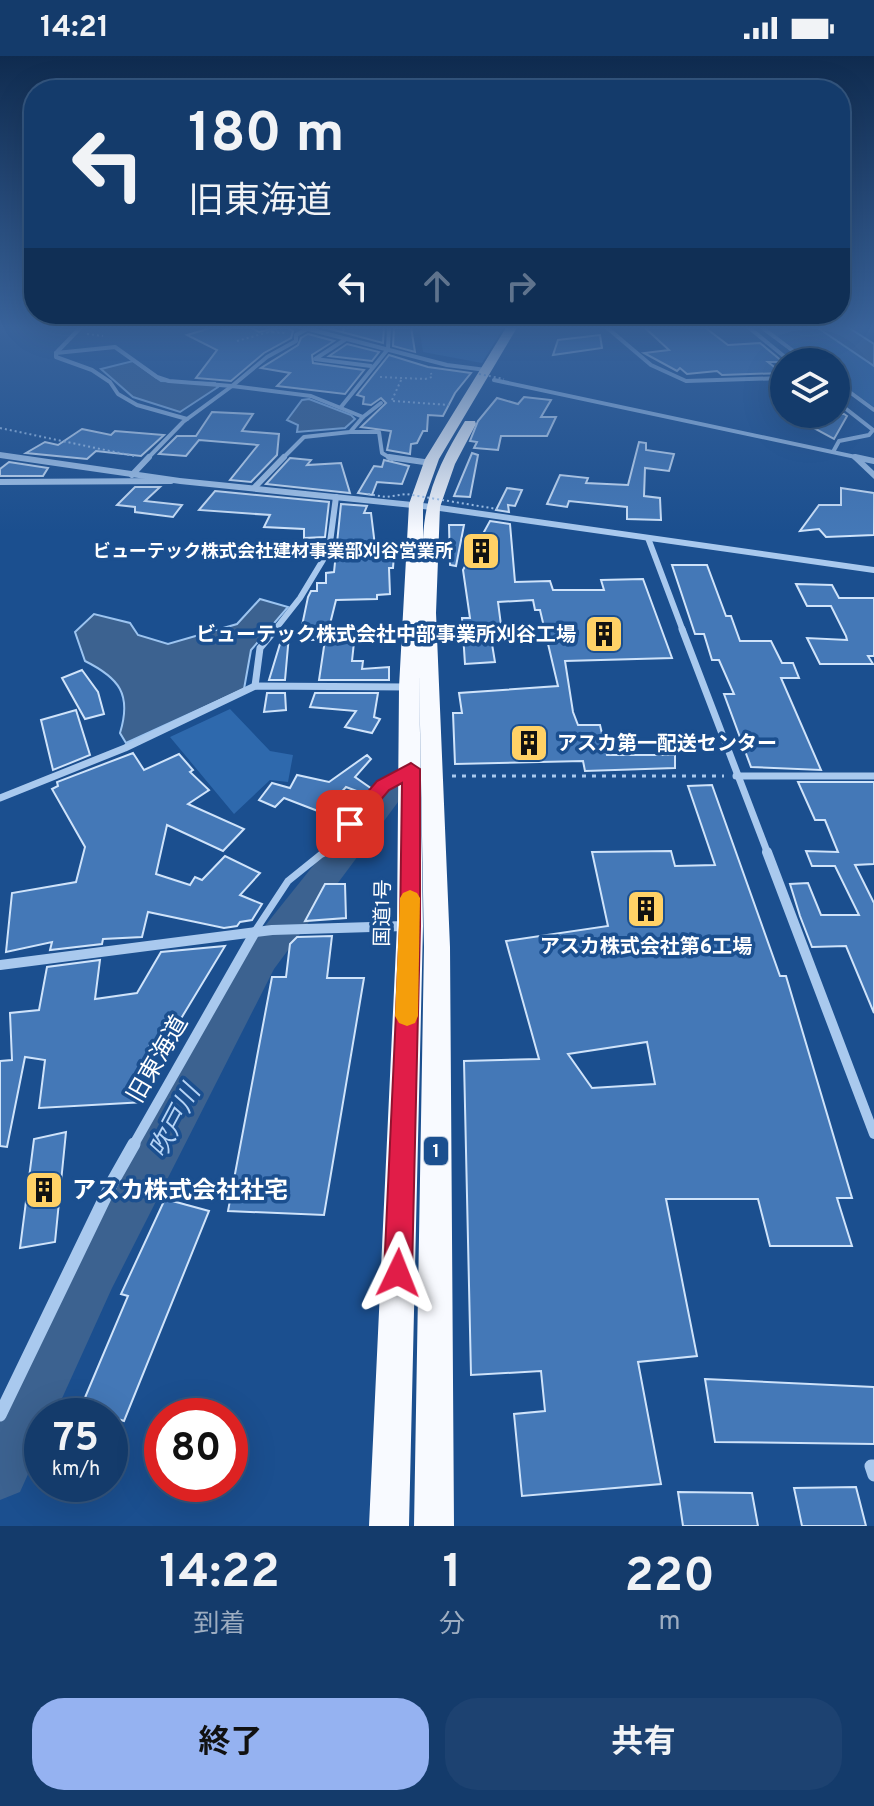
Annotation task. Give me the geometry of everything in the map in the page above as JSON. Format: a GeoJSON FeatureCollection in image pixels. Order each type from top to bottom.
{"type":"FeatureCollection","features":[{"type":"Feature","properties":{"kind":"highway","name":"国道1号"},"geometry":{"type":"LineString","coordinates":[[434,1526],[437,947],[422,773],[409,687],[424,506],[431,463],[474,395]]}},
{"type":"Feature","properties":{"kind":"highway","name":"国道1号"},"geometry":{"type":"LineString","coordinates":[[389,1526],[410,926],[422,773],[427,613],[424,506],[482,395]]}},
{"type":"Feature","properties":{"kind":"street"},"geometry":{"type":"LineString","coordinates":[[119,395],[137,405],[187,419]]}},
{"type":"Feature","properties":{"kind":"street"},"geometry":{"type":"LineString","coordinates":[[132,475],[187,419],[220,395]]}},
{"type":"Feature","properties":{"kind":"street"},"geometry":{"type":"LineString","coordinates":[[300,395],[363,417]]}},
{"type":"Feature","properties":{"kind":"street"},"geometry":{"type":"LineString","coordinates":[[341,407],[350,395]]}},
{"type":"Feature","properties":{"kind":"street"},"geometry":{"type":"LineString","coordinates":[[575,395],[874,461]]}},
{"type":"Feature","properties":{"kind":"street"},"geometry":{"type":"LineString","coordinates":[[853,395],[874,410]]}},
{"type":"Feature","properties":{"kind":"street"},"geometry":{"type":"LineString","coordinates":[[350,432],[381,403]]}},
{"type":"Feature","properties":{"kind":"street"},"geometry":{"type":"LineString","coordinates":[[833,452],[839,441],[869,435],[873,430],[850,412]]}},
{"type":"Feature","properties":{"kind":"street"},"geometry":{"type":"LineString","coordinates":[[254,488],[304,437],[379,432],[382,453],[392,459],[431,463]]}},
{"type":"Feature","properties":{"kind":"street"},"geometry":{"type":"LineString","coordinates":[[0,455],[180,481],[424,506],[874,570]]}},
{"type":"Feature","properties":{"kind":"street"},"geometry":{"type":"LineString","coordinates":[[857,458],[874,476]]}},
{"type":"Feature","properties":{"kind":"street"},"geometry":{"type":"LineString","coordinates":[[77,482],[94,469]]}},
{"type":"Feature","properties":{"kind":"street"},"geometry":{"type":"LineString","coordinates":[[0,482],[180,481]]}},
{"type":"Feature","properties":{"kind":"street"},"geometry":{"type":"LineString","coordinates":[[0,798],[125,748],[250,691],[255,686],[260,648],[300,598],[329,550],[336,497]]}},
{"type":"Feature","properties":{"kind":"street"},"geometry":{"type":"LineString","coordinates":[[648,538],[874,1134]]}},
{"type":"Feature","properties":{"kind":"street"},"geometry":{"type":"LineString","coordinates":[[255,686],[409,687]]}},
{"type":"Feature","properties":{"kind":"street"},"geometry":{"type":"LineString","coordinates":[[736,776],[874,776]]}},
{"type":"Feature","properties":{"kind":"street"},"geometry":{"type":"LineString","coordinates":[[0,965],[293,928],[410,926]]}},
{"type":"Feature","properties":{"kind":"street","name":"旧東海道"},"geometry":{"type":"LineString","coordinates":[[0,1415],[113,1181],[255,932]]}},
{"type":"Feature","properties":{"kind":"street"},"geometry":{"type":"LineString","coordinates":[[874,1466],[871,1466],[874,1475]]}},
{"type":"Feature","properties":{"kind":"lane","name":"旧東海道"},"geometry":{"type":"LineString","coordinates":[[255,932],[288,881],[316,862],[383,786],[422,773]]}},
{"type":"Feature","properties":{"kind":"path"},"geometry":{"type":"LineString","coordinates":[[394,395],[391,401],[465,405]]}},
{"type":"Feature","properties":{"kind":"path"},"geometry":{"type":"LineString","coordinates":[[0,428],[149,459]]}},
{"type":"Feature","properties":{"kind":"path"},"geometry":{"type":"LineString","coordinates":[[368,494],[386,497],[406,494],[497,509]]}},
{"type":"Feature","properties":{"kind":"path"},"geometry":{"type":"LineString","coordinates":[[422,773],[736,776]]}},
{"type":"Feature","properties":{"kind":"shaded area"},"geometry":{"type":"Polygon","coordinates":[[[130,395],[206,395],[180,412],[130,395]]]}},
{"type":"Feature","properties":{"kind":"shaded area"},"geometry":{"type":"Polygon","coordinates":[[[857,395],[874,395],[874,407],[857,395]]]}},
{"type":"Feature","properties":{"kind":"shaded area"},"geometry":{"type":"Polygon","coordinates":[[[309,399],[355,419],[345,428],[297,432],[298,425],[287,420],[302,400],[309,399]]]}},
{"type":"Feature","properties":{"kind":"shaded area"},"geometry":{"type":"Polygon","coordinates":[[[260,599],[288,607],[251,650],[244,689],[126,743],[120,733],[124,708],[120,689],[106,674],[85,661],[75,632],[94,614],[130,623],[138,635],[168,644],[237,624],[260,599]]]}},
{"type":"Feature","properties":{"kind":"shaded area"},"geometry":{"type":"Polygon","coordinates":[[[230,709],[270,751],[293,755],[288,782],[270,780],[234,814],[170,737],[230,709]]]}},
{"type":"Feature","properties":{"kind":"building"},"geometry":{"type":"Polygon","coordinates":[[[357,395],[454,395],[443,416],[428,415],[427,431],[423,431],[417,443],[411,444],[410,454],[387,450],[391,431],[361,427],[386,403],[381,398],[371,405],[363,404],[364,397],[357,395]]]}},
{"type":"Feature","properties":{"kind":"building"},"geometry":{"type":"Polygon","coordinates":[[[524,397],[551,400],[541,417],[556,417],[547,436],[501,436],[498,450],[474,448],[477,442],[470,441],[478,421],[497,398],[518,404],[524,397]]]}},
{"type":"Feature","properties":{"kind":"building"},"geometry":{"type":"Polygon","coordinates":[[[212,412],[253,414],[242,431],[279,434],[277,455],[251,482],[230,480],[258,445],[199,440],[186,456],[159,454],[177,436],[196,436],[212,412]]]}},
{"type":"Feature","properties":{"kind":"building"},"geometry":{"type":"Polygon","coordinates":[[[814,428],[840,428],[834,439],[814,428]]]}},
{"type":"Feature","properties":{"kind":"building"},"geometry":{"type":"Polygon","coordinates":[[[82,429],[111,435],[115,431],[164,435],[141,456],[96,451],[87,459],[26,453],[45,442],[58,445],[82,429]]]}},
{"type":"Feature","properties":{"kind":"building"},"geometry":{"type":"Polygon","coordinates":[[[639,442],[646,443],[646,450],[674,454],[669,471],[645,468],[644,496],[660,498],[661,520],[627,519],[627,507],[569,501],[567,507],[547,504],[560,475],[588,478],[586,483],[628,485],[639,442]]]}},
{"type":"Feature","properties":{"kind":"building"},"geometry":{"type":"Polygon","coordinates":[[[472,453],[478,455],[470,497],[454,496],[472,453]]]}},
{"type":"Feature","properties":{"kind":"building"},"geometry":{"type":"Polygon","coordinates":[[[290,458],[311,460],[307,465],[341,463],[350,493],[266,484],[290,458]]]}},
{"type":"Feature","properties":{"kind":"building"},"geometry":{"type":"Polygon","coordinates":[[[384,460],[409,466],[402,484],[377,482],[372,495],[358,493],[374,466],[382,467],[384,460]]]}},
{"type":"Feature","properties":{"kind":"building"},"geometry":{"type":"Polygon","coordinates":[[[9,462],[48,468],[43,476],[0,476],[0,469],[9,462]]]}},
{"type":"Feature","properties":{"kind":"building"},"geometry":{"type":"Polygon","coordinates":[[[135,487],[160,487],[145,501],[182,505],[173,517],[135,512],[135,507],[117,505],[135,487]]]}},
{"type":"Feature","properties":{"kind":"building"},"geometry":{"type":"Polygon","coordinates":[[[507,488],[522,490],[515,506],[508,505],[509,512],[496,510],[507,488]]]}},
{"type":"Feature","properties":{"kind":"building"},"geometry":{"type":"Polygon","coordinates":[[[841,488],[874,493],[874,535],[826,537],[819,529],[800,531],[819,505],[841,505],[841,488]]]}},
{"type":"Feature","properties":{"kind":"building"},"geometry":{"type":"Polygon","coordinates":[[[215,491],[329,502],[325,537],[304,538],[304,529],[264,527],[270,515],[199,510],[215,491]]]}},
{"type":"Feature","properties":{"kind":"building"},"geometry":{"type":"Polygon","coordinates":[[[341,504],[367,506],[364,513],[371,513],[376,554],[394,554],[393,568],[389,568],[390,594],[377,595],[377,599],[336,600],[328,632],[349,632],[347,641],[354,642],[352,661],[363,661],[362,669],[389,667],[389,680],[319,680],[325,640],[299,640],[311,591],[317,591],[317,583],[326,583],[326,573],[334,572],[341,504]]]}},
{"type":"Feature","properties":{"kind":"building"},"geometry":{"type":"Polygon","coordinates":[[[490,521],[510,524],[515,582],[550,581],[553,590],[604,590],[601,580],[643,579],[672,658],[565,661],[573,712],[578,725],[600,725],[607,755],[675,755],[675,768],[585,771],[583,761],[455,764],[453,713],[462,713],[459,693],[558,686],[540,610],[535,610],[533,600],[498,602],[501,625],[489,626],[495,662],[465,664],[462,618],[470,618],[463,570],[490,521]]]}},
{"type":"Feature","properties":{"kind":"building"},"geometry":{"type":"Polygon","coordinates":[[[449,525],[464,525],[456,566],[450,565],[449,525]]]}},
{"type":"Feature","properties":{"kind":"building"},"geometry":{"type":"Polygon","coordinates":[[[672,565],[707,565],[726,616],[731,616],[740,641],[771,641],[782,663],[793,663],[799,678],[781,678],[821,770],[751,767],[724,694],[734,694],[719,660],[712,660],[704,634],[695,634],[672,565]]]}},
{"type":"Feature","properties":{"kind":"building"},"geometry":{"type":"Polygon","coordinates":[[[796,584],[832,585],[839,598],[874,598],[874,656],[868,656],[873,664],[820,664],[807,638],[847,640],[846,636],[831,606],[807,606],[796,584]]]}},
{"type":"Feature","properties":{"kind":"building"},"geometry":{"type":"Polygon","coordinates":[[[283,634],[289,635],[285,680],[269,680],[283,634]]]}},
{"type":"Feature","properties":{"kind":"building"},"geometry":{"type":"Polygon","coordinates":[[[82,670],[98,692],[104,714],[85,719],[62,678],[82,670]]]}},
{"type":"Feature","properties":{"kind":"building"},"geometry":{"type":"Polygon","coordinates":[[[267,693],[285,693],[286,710],[264,712],[267,693]]]}},
{"type":"Feature","properties":{"kind":"building"},"geometry":{"type":"Polygon","coordinates":[[[315,693],[378,693],[374,717],[380,719],[372,733],[345,727],[356,711],[310,707],[315,693]]]}},
{"type":"Feature","properties":{"kind":"building"},"geometry":{"type":"Polygon","coordinates":[[[76,710],[90,755],[53,770],[41,720],[76,710]]]}},
{"type":"Feature","properties":{"kind":"building"},"geometry":{"type":"Polygon","coordinates":[[[133,753],[144,770],[179,754],[193,770],[190,772],[209,790],[188,804],[244,829],[223,851],[167,825],[156,874],[190,885],[195,877],[202,880],[225,856],[260,873],[240,895],[262,904],[252,920],[224,928],[148,912],[142,937],[103,939],[102,944],[50,950],[52,942],[6,952],[12,893],[76,882],[85,847],[52,789],[58,786],[57,782],[133,753]]]}},
{"type":"Feature","properties":{"kind":"building"},"geometry":{"type":"Polygon","coordinates":[[[367,755],[371,759],[355,777],[372,789],[367,795],[346,787],[323,813],[284,798],[275,807],[259,800],[272,783],[290,788],[297,775],[329,782],[367,755]]]}},
{"type":"Feature","properties":{"kind":"building"},"geometry":{"type":"Polygon","coordinates":[[[798,782],[874,782],[874,864],[855,865],[874,903],[874,1013],[846,946],[812,947],[800,916],[790,884],[808,883],[821,915],[859,915],[835,866],[812,866],[806,851],[838,852],[825,820],[815,820],[798,782]]]}},
{"type":"Feature","properties":{"kind":"building"},"geometry":{"type":"Polygon","coordinates":[[[712,785],[780,976],[786,976],[852,1198],[837,1198],[852,1246],[770,1246],[758,1199],[666,1199],[697,1356],[638,1362],[661,1484],[522,1496],[514,1414],[545,1411],[541,1371],[471,1375],[464,1061],[539,1059],[506,941],[608,926],[592,852],[671,851],[675,866],[715,865],[688,786],[712,785]],[[647,1042],[568,1054],[592,1088],[655,1084],[647,1042]]]}},
{"type":"Feature","properties":{"kind":"building"},"geometry":{"type":"Polygon","coordinates":[[[325,884],[345,884],[346,918],[305,921],[325,884]]]}},
{"type":"Feature","properties":{"kind":"building"},"geometry":{"type":"Polygon","coordinates":[[[332,936],[327,978],[364,978],[324,1215],[228,1211],[272,977],[286,977],[290,944],[297,937],[332,936]]]}},
{"type":"Feature","properties":{"kind":"building"},"geometry":{"type":"Polygon","coordinates":[[[225,946],[168,1040],[150,1042],[145,1102],[39,1108],[45,1060],[25,1057],[7,1147],[0,1146],[0,1061],[12,1060],[10,1013],[39,1010],[47,967],[100,960],[95,999],[137,993],[161,952],[225,946]]]}},
{"type":"Feature","properties":{"kind":"building","name":"アスカ株式会社社宅"},"geometry":{"type":"Polygon","coordinates":[[[66,1132],[55,1242],[20,1248],[34,1139],[66,1132]]]}},
{"type":"Feature","properties":{"kind":"building"},"geometry":{"type":"Polygon","coordinates":[[[165,1199],[209,1211],[128,1411],[128,1398],[85,1398],[128,1296],[121,1294],[165,1199]]]}},
{"type":"Feature","properties":{"kind":"building"},"geometry":{"type":"Polygon","coordinates":[[[705,1379],[874,1387],[874,1444],[715,1442],[705,1379]]]}},
{"type":"Feature","properties":{"kind":"building"},"geometry":{"type":"Polygon","coordinates":[[[856,1487],[866,1526],[802,1526],[794,1488],[856,1487]]]}},
{"type":"Feature","properties":{"kind":"building"},"geometry":{"type":"Polygon","coordinates":[[[678,1492],[752,1493],[758,1526],[683,1526],[678,1492]]]}},
{"type":"Feature","properties":{"kind":"waterway","name":"吹戸川"},"geometry":{"type":"LineString","coordinates":[[0,1472],[95,1271],[261,958],[388,794]]}},
{"type":"Feature","properties":{"kind":"slow traffic"},"geometry":{"type":"LineString","coordinates":[[407,1016],[410,898]]}},
{"type":"Feature","properties":{"kind":"place","name":"ビューテック株式会社建材事業部刈谷営業所"},"geometry":{"type":"Point","coordinates":[481,551]}},
{"type":"Feature","properties":{"kind":"place","name":"ビューテック株式会社中部事業所刈谷工場"},"geometry":{"type":"Point","coordinates":[604,634]}},
{"type":"Feature","properties":{"kind":"place","name":"アスカ第一配送センター"},"geometry":{"type":"Point","coordinates":[529,743]}},
{"type":"Feature","properties":{"kind":"place","name":"アスカ株式会社第6工場"},"geometry":{"type":"Point","coordinates":[646,909]}},
{"type":"Feature","properties":{"kind":"place","name":"アスカ株式会社社宅"},"geometry":{"type":"Point","coordinates":[44,1190]}},
{"type":"Feature","properties":{"kind":"route"},"geometry":{"type":"LineString","coordinates":[[350,824],[383,786],[411,769],[410,926],[398,1273]]}}]}
